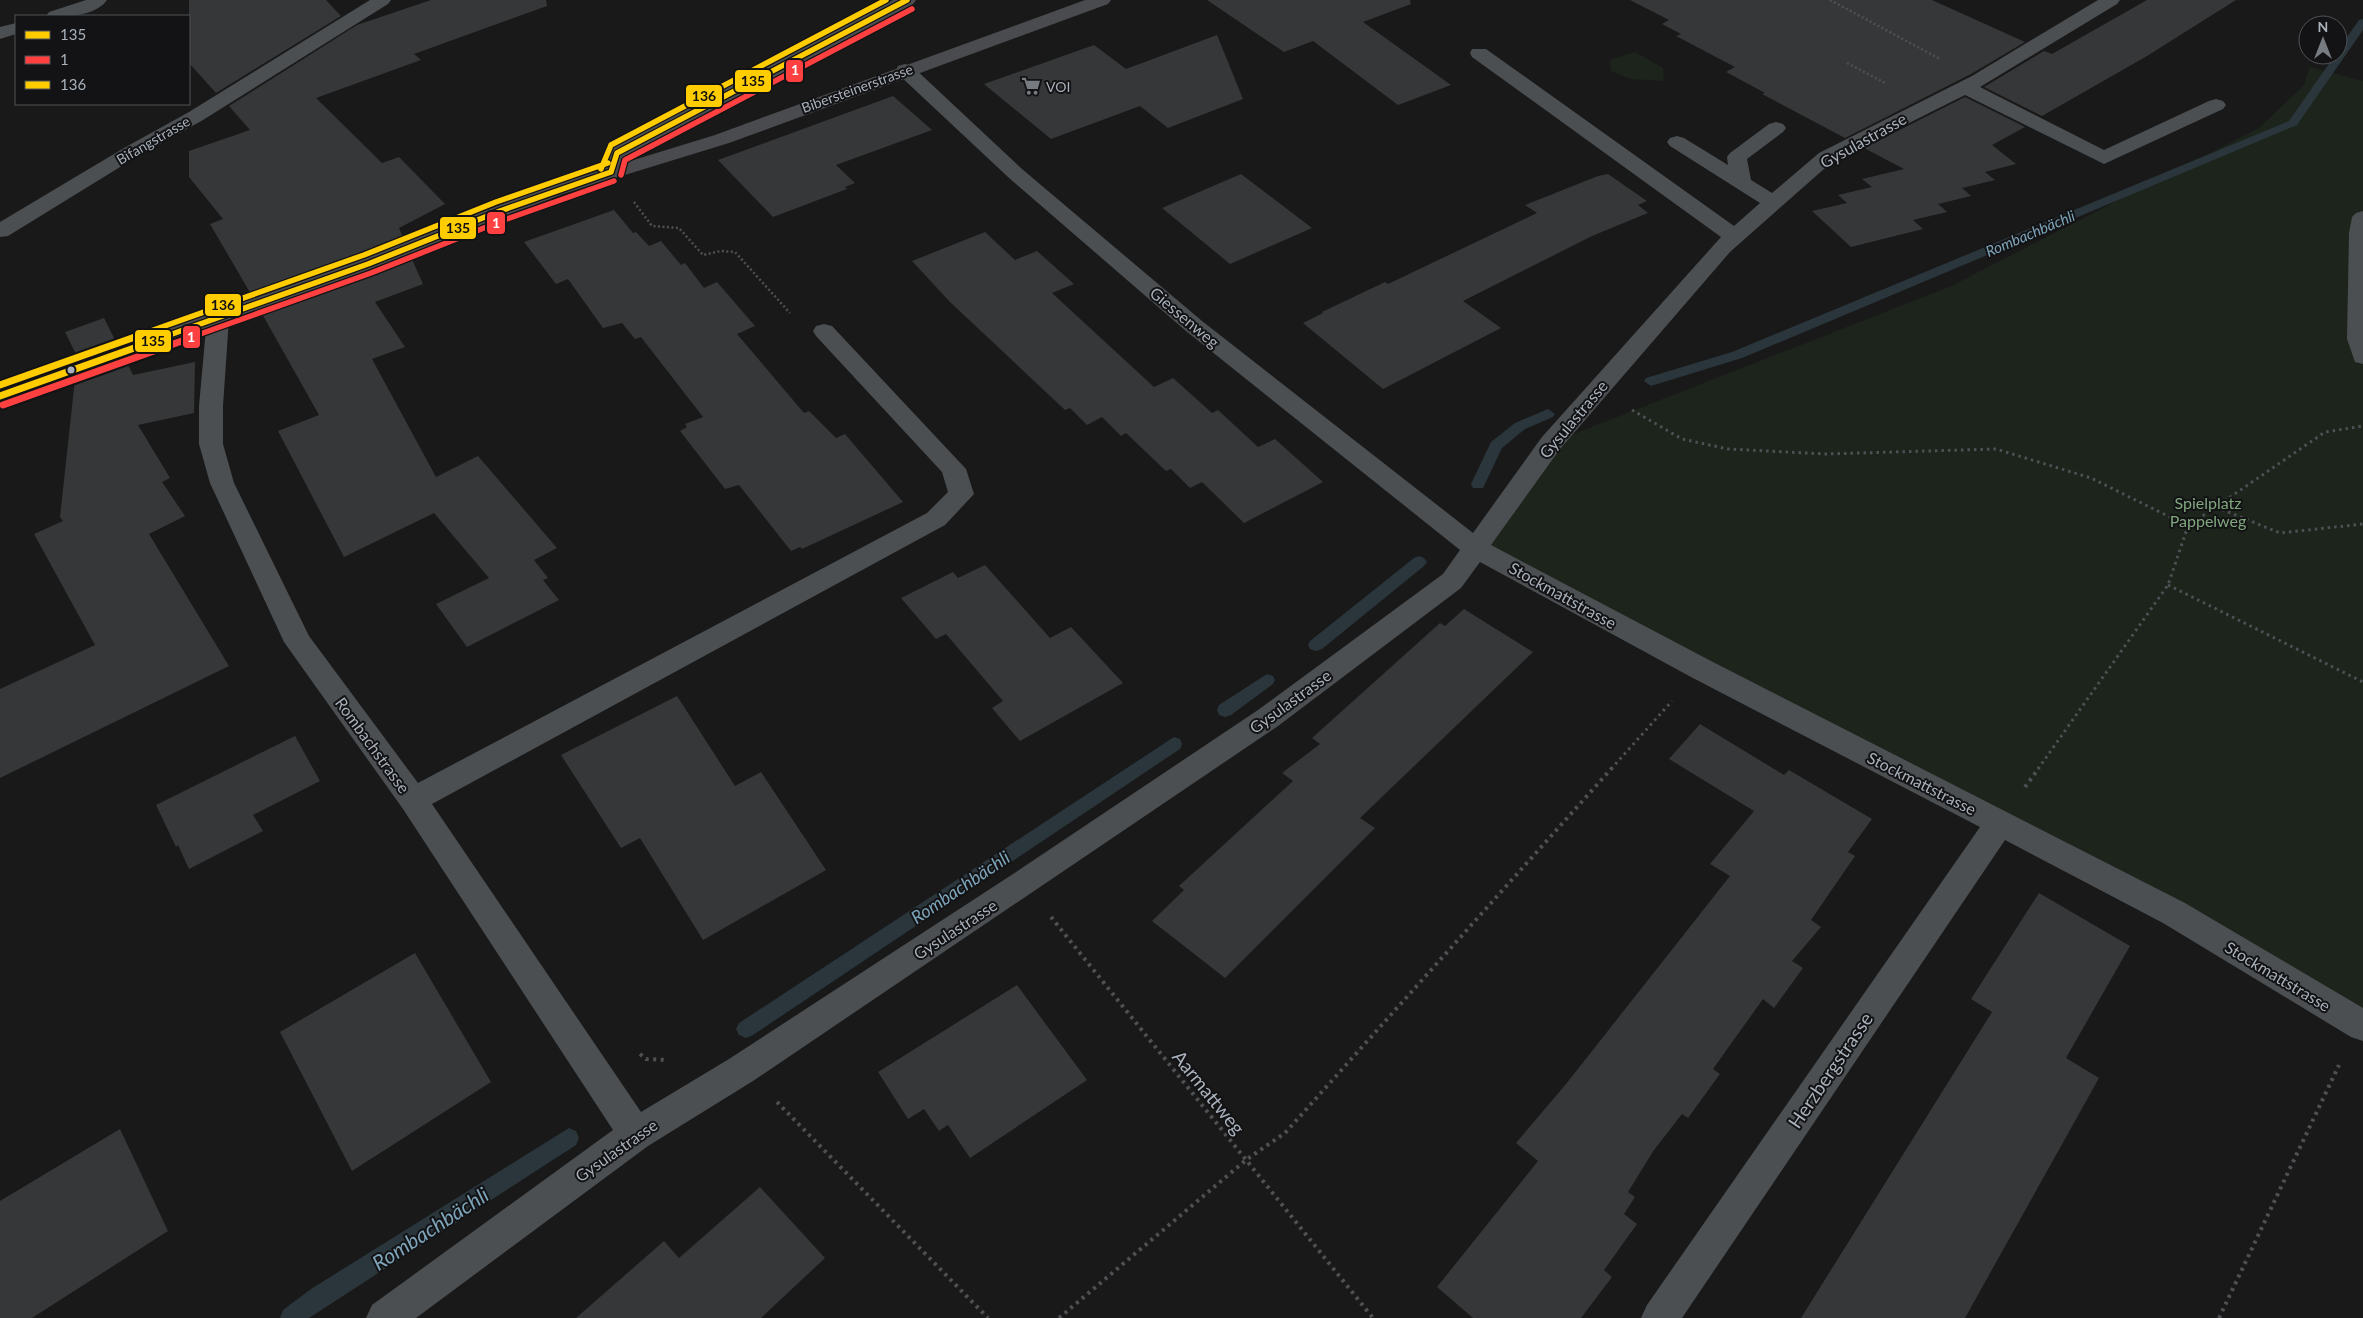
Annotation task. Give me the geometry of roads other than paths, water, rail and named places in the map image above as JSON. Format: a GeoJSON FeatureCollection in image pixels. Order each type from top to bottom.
{"type":"FeatureCollection","features":[{"type":"Feature","properties":{"kind":"main road","name":"Bibersteinerstrasse"},"geometry":{"type":"LineString","coordinates":[[0,396],[368,264],[510,207],[611,172],[722,139],[905,70],[1102,0]]}},
{"type":"Feature","properties":{"kind":"street"},"geometry":{"type":"LineString","coordinates":[[58,15],[91,5],[98,0]]}},
{"type":"Feature","properties":{"kind":"street","name":"Bifangstrasse"},"geometry":{"type":"LineString","coordinates":[[0,232],[131,152],[196,116],[357,6],[382,0]]}},
{"type":"Feature","properties":{"kind":"street"},"geometry":{"type":"LineString","coordinates":[[611,172],[618,153],[907,0]]}},
{"type":"Feature","properties":{"kind":"street","name":"Gysulastrasse"},"geometry":{"type":"LineString","coordinates":[[385,1318],[636,1134],[741,1070],[1024,883],[1268,718],[1452,582],[1499,513],[1551,443],[1722,247],[1826,157],[1972,83],[2111,0]]}},
{"type":"Feature","properties":{"kind":"street"},"geometry":{"type":"LineString","coordinates":[[0,33],[15,28]]}},
{"type":"Feature","properties":{"kind":"street"},"geometry":{"type":"LineString","coordinates":[[1479,53],[1735,237]]}},
{"type":"Feature","properties":{"kind":"street","name":"Giessenweg"},"geometry":{"type":"LineString","coordinates":[[905,70],[1015,173],[1194,326],[1476,549]]}},
{"type":"Feature","properties":{"kind":"street"},"geometry":{"type":"LineString","coordinates":[[1972,83],[2104,158],[2216,105]]}},
{"type":"Feature","properties":{"kind":"street"},"geometry":{"type":"LineString","coordinates":[[1741,182],[1737,157],[1776,128]]}},
{"type":"Feature","properties":{"kind":"street"},"geometry":{"type":"LineString","coordinates":[[1677,142],[1774,203]]}},
{"type":"Feature","properties":{"kind":"street"},"geometry":{"type":"LineString","coordinates":[[2363,217],[2360,233],[2358,339],[2363,358]]}},
{"type":"Feature","properties":{"kind":"street","name":"Rombachstrasse"},"geometry":{"type":"LineString","coordinates":[[218,318],[211,406],[211,444],[222,483],[298,642],[413,800],[636,1134]]}},
{"type":"Feature","properties":{"kind":"street"},"geometry":{"type":"LineString","coordinates":[[413,800],[936,519],[961,494],[954,469],[824,331]]}},
{"type":"Feature","properties":{"kind":"street","name":"Stockmattstrasse"},"geometry":{"type":"LineString","coordinates":[[1476,549],[1524,572],[1569,599],[1701,669],[2174,913],[2361,1025]]}},
{"type":"Feature","properties":{"kind":"street","name":"Herzbergstrasse"},"geometry":{"type":"LineString","coordinates":[[1660,1318],[2000,823]]}},
{"type":"Feature","properties":{"kind":"waterway","name":"Rombachbächli"},"geometry":{"type":"LineString","coordinates":[[1651,381],[1737,355],[2293,123],[2363,22]]}},
{"type":"Feature","properties":{"kind":"waterway","name":"Rombachbächli"},"geometry":{"type":"LineString","coordinates":[[1478,484],[1496,445],[1520,426],[1548,414]]}},
{"type":"Feature","properties":{"kind":"waterway","name":"Rombachbächli"},"geometry":{"type":"LineString","coordinates":[[1316,645],[1419,562]]}},
{"type":"Feature","properties":{"kind":"waterway","name":"Rombachbächli"},"geometry":{"type":"LineString","coordinates":[[1225,710],[1267,680]]}},
{"type":"Feature","properties":{"kind":"waterway","name":"Rombachbächli"},"geometry":{"type":"LineString","coordinates":[[746,1029],[1174,744]]}},
{"type":"Feature","properties":{"kind":"waterway","name":"Rombachbächli"},"geometry":{"type":"LineString","coordinates":[[291,1318],[319,1297],[569,1138]]}},
{"type":"Feature","properties":{"kind":"place","name":"VOI"},"geometry":{"type":"Point","coordinates":[1031,86]}},
{"type":"Feature","properties":{"kind":"park label","name":"Spielplatz Pappelweg"},"geometry":{"type":"Point","coordinates":[2208,511]}}]}
